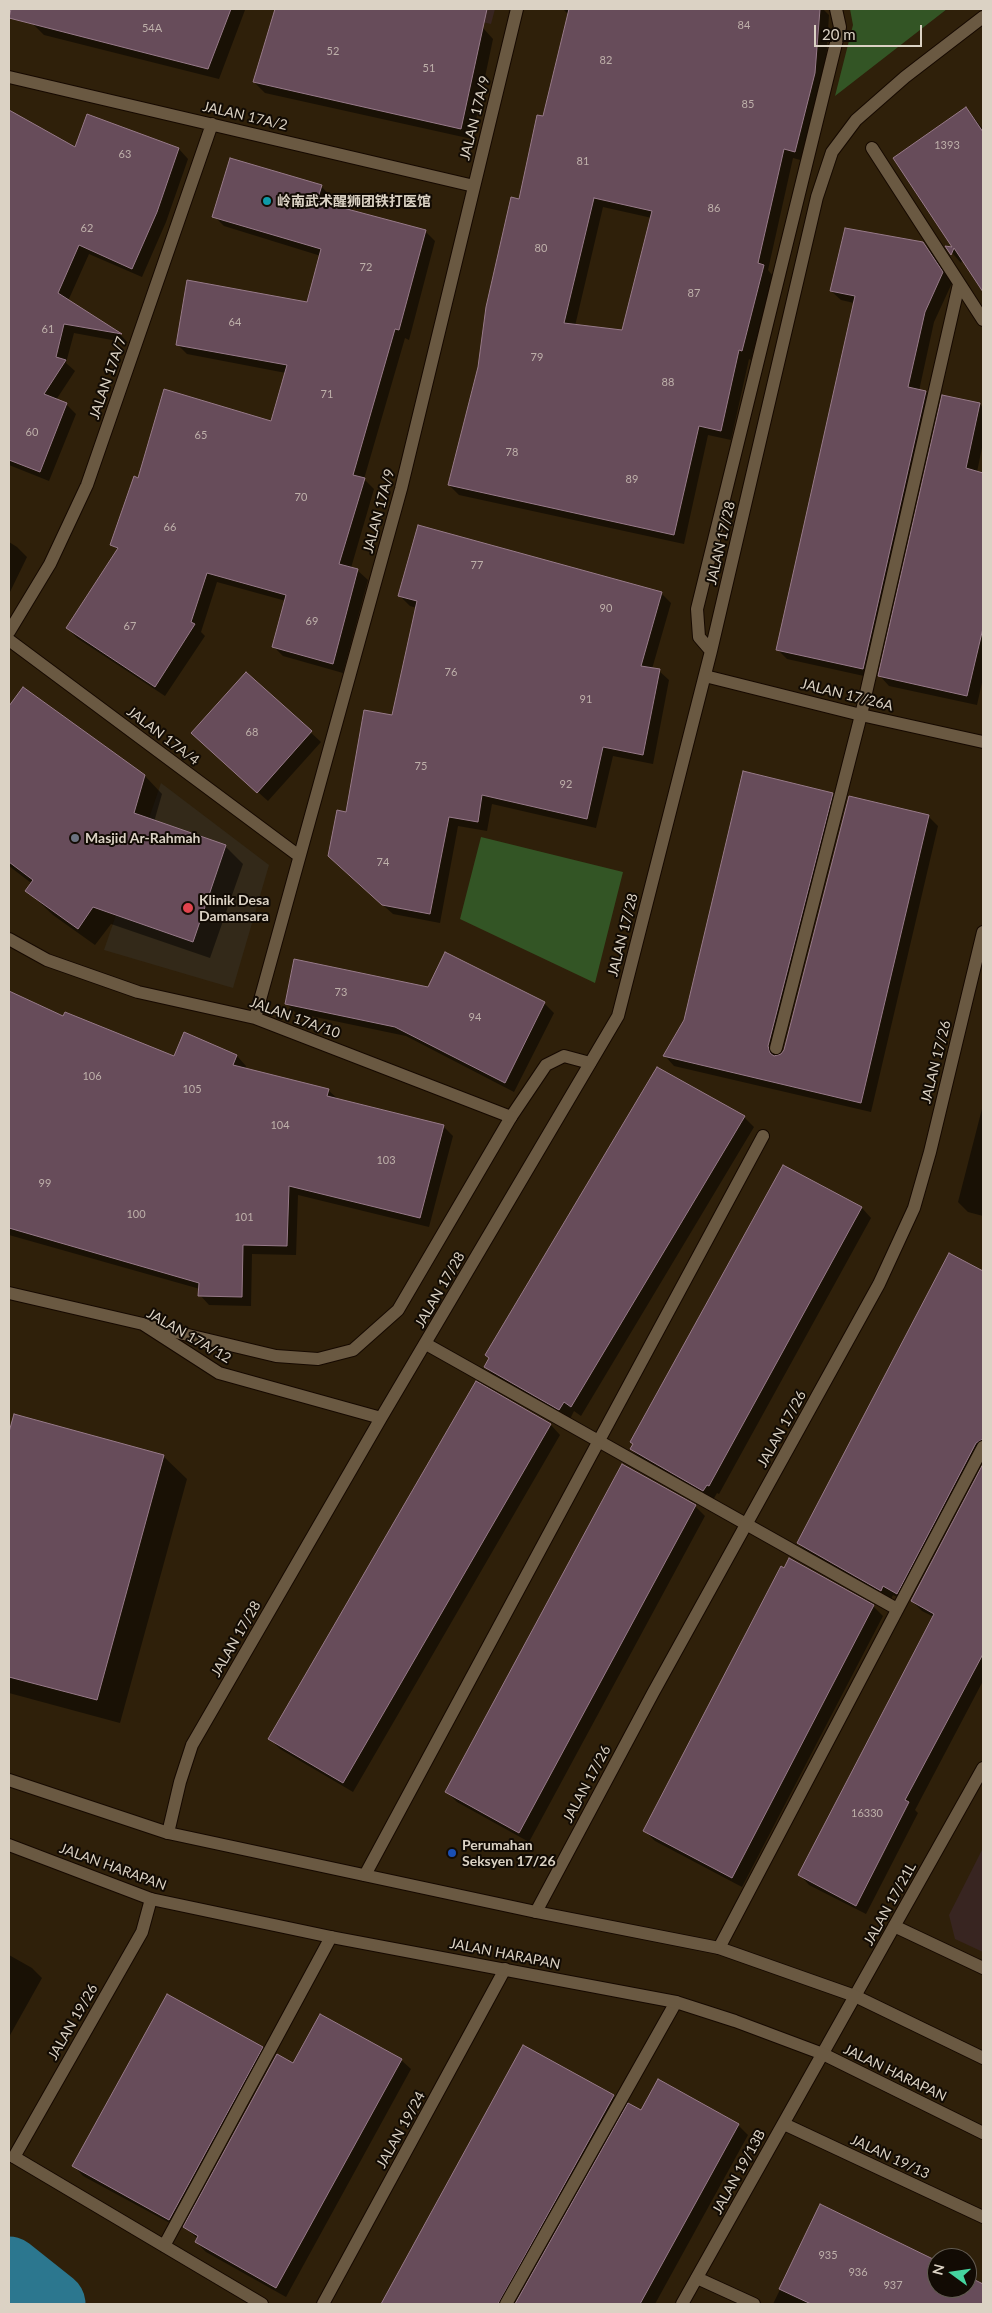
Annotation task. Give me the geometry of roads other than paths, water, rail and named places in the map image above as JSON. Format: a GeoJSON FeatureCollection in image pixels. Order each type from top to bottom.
{"type":"FeatureCollection","features":[{"type":"Feature","properties":{"kind":"street","name":"JALAN 17A/9"},"geometry":{"type":"LineString","coordinates":[[255,1018],[401,489],[517,9]]}},
{"type":"Feature","properties":{"kind":"street"},"geometry":{"type":"LineString","coordinates":[[711,651],[698,637],[697,609],[840,27],[836,9]]}},
{"type":"Feature","properties":{"kind":"street","name":"JALAN 17/28"},"geometry":{"type":"LineString","coordinates":[[168,1833],[180,1782],[192,1745],[381,1418],[618,1016],[705,676],[817,197],[832,152],[856,120],[905,77],[983,17]]}},
{"type":"Feature","properties":{"kind":"street","name":"JALAN 17A/2"},"geometry":{"type":"LineString","coordinates":[[9,77],[474,186]]}},
{"type":"Feature","properties":{"kind":"street","name":"JALAN 17A/7"},"geometry":{"type":"LineString","coordinates":[[9,632],[50,564],[86,485],[212,124]]}},
{"type":"Feature","properties":{"kind":"street"},"geometry":{"type":"LineString","coordinates":[[872,148],[983,320]]}},
{"type":"Feature","properties":{"kind":"street"},"geometry":{"type":"LineString","coordinates":[[776,1048],[860,714],[959,284]]}},
{"type":"Feature","properties":{"kind":"street","name":"JALAN 17A/4"},"geometry":{"type":"LineString","coordinates":[[9,640],[299,856]]}},
{"type":"Feature","properties":{"kind":"street","name":"JALAN 17/26A"},"geometry":{"type":"LineString","coordinates":[[705,676],[983,742]]}},
{"type":"Feature","properties":{"kind":"street","name":"JALAN 17/26"},"geometry":{"type":"LineString","coordinates":[[536,1912],[654,1692],[879,1284],[914,1208],[930,1152],[983,932]]}},
{"type":"Feature","properties":{"kind":"street","name":"JALAN 17A/10"},"geometry":{"type":"LineString","coordinates":[[9,939],[47,960],[138,992],[255,1018],[511,1117]]}},
{"type":"Feature","properties":{"kind":"street"},"geometry":{"type":"LineString","coordinates":[[143,1324],[276,1356],[318,1360],[353,1350],[398,1310],[511,1117],[546,1066],[564,1056],[590,1063]]}},
{"type":"Feature","properties":{"kind":"street"},"geometry":{"type":"LineString","coordinates":[[365,1875],[763,1136]]}},
{"type":"Feature","properties":{"kind":"street","name":"JALAN 17A/12"},"geometry":{"type":"LineString","coordinates":[[9,1293],[143,1324],[219,1373],[381,1418]]}},
{"type":"Feature","properties":{"kind":"street"},"geometry":{"type":"LineString","coordinates":[[426,1344],[897,1609]]}},
{"type":"Feature","properties":{"kind":"street"},"geometry":{"type":"LineString","coordinates":[[718,1948],[983,1447]]}},
{"type":"Feature","properties":{"kind":"street","name":"JALAN 17/21L"},"geometry":{"type":"LineString","coordinates":[[822,2054],[983,1768]]}},
{"type":"Feature","properties":{"kind":"street"},"geometry":{"type":"LineString","coordinates":[[9,1780],[168,1833],[536,1912],[718,1948],[856,1996],[983,2058]]}},
{"type":"Feature","properties":{"kind":"street","name":"JALAN HARAPAN"},"geometry":{"type":"LineString","coordinates":[[9,1845],[151,1899],[331,1937],[676,2002],[735,2021],[822,2054],[983,2133]]}},
{"type":"Feature","properties":{"kind":"street","name":"JALAN 19/26"},"geometry":{"type":"LineString","coordinates":[[151,1899],[142,1932],[14,2156],[164,2246]]}},
{"type":"Feature","properties":{"kind":"street"},"geometry":{"type":"LineString","coordinates":[[894,1926],[983,1968]]}},
{"type":"Feature","properties":{"kind":"street"},"geometry":{"type":"LineString","coordinates":[[262,2304],[164,2246],[331,1937]]}},
{"type":"Feature","properties":{"kind":"street","name":"JALAN 19/24"},"geometry":{"type":"LineString","coordinates":[[323,2304],[505,1969]]}},
{"type":"Feature","properties":{"kind":"street"},"geometry":{"type":"LineString","coordinates":[[506,2304],[676,2002]]}},
{"type":"Feature","properties":{"kind":"street","name":"JALAN 19/13B"},"geometry":{"type":"LineString","coordinates":[[682,2304],[822,2054]]}},
{"type":"Feature","properties":{"kind":"street","name":"JALAN 19/13"},"geometry":{"type":"LineString","coordinates":[[784,2124],[983,2217]]}},
{"type":"Feature","properties":{"kind":"street"},"geometry":{"type":"LineString","coordinates":[[697,2278],[754,2304]]}},
{"type":"Feature","properties":{"kind":"waterway"},"geometry":{"type":"LineString","coordinates":[[9,2269],[53,2304]]}},
{"type":"Feature","properties":{"kind":"place","name":"岭南武术醒狮团铁打医馆"},"geometry":{"type":"Point","coordinates":[267,201]}},
{"type":"Feature","properties":{"kind":"place","name":"Masjid Ar-Rahmah"},"geometry":{"type":"Point","coordinates":[75,838]}},
{"type":"Feature","properties":{"kind":"place","name":"Klinik Desa Damansara"},"geometry":{"type":"Point","coordinates":[188,908]}},
{"type":"Feature","properties":{"kind":"place","name":"Perumahan Seksyen 17/26"},"geometry":{"type":"Point","coordinates":[452,1853]}}]}
